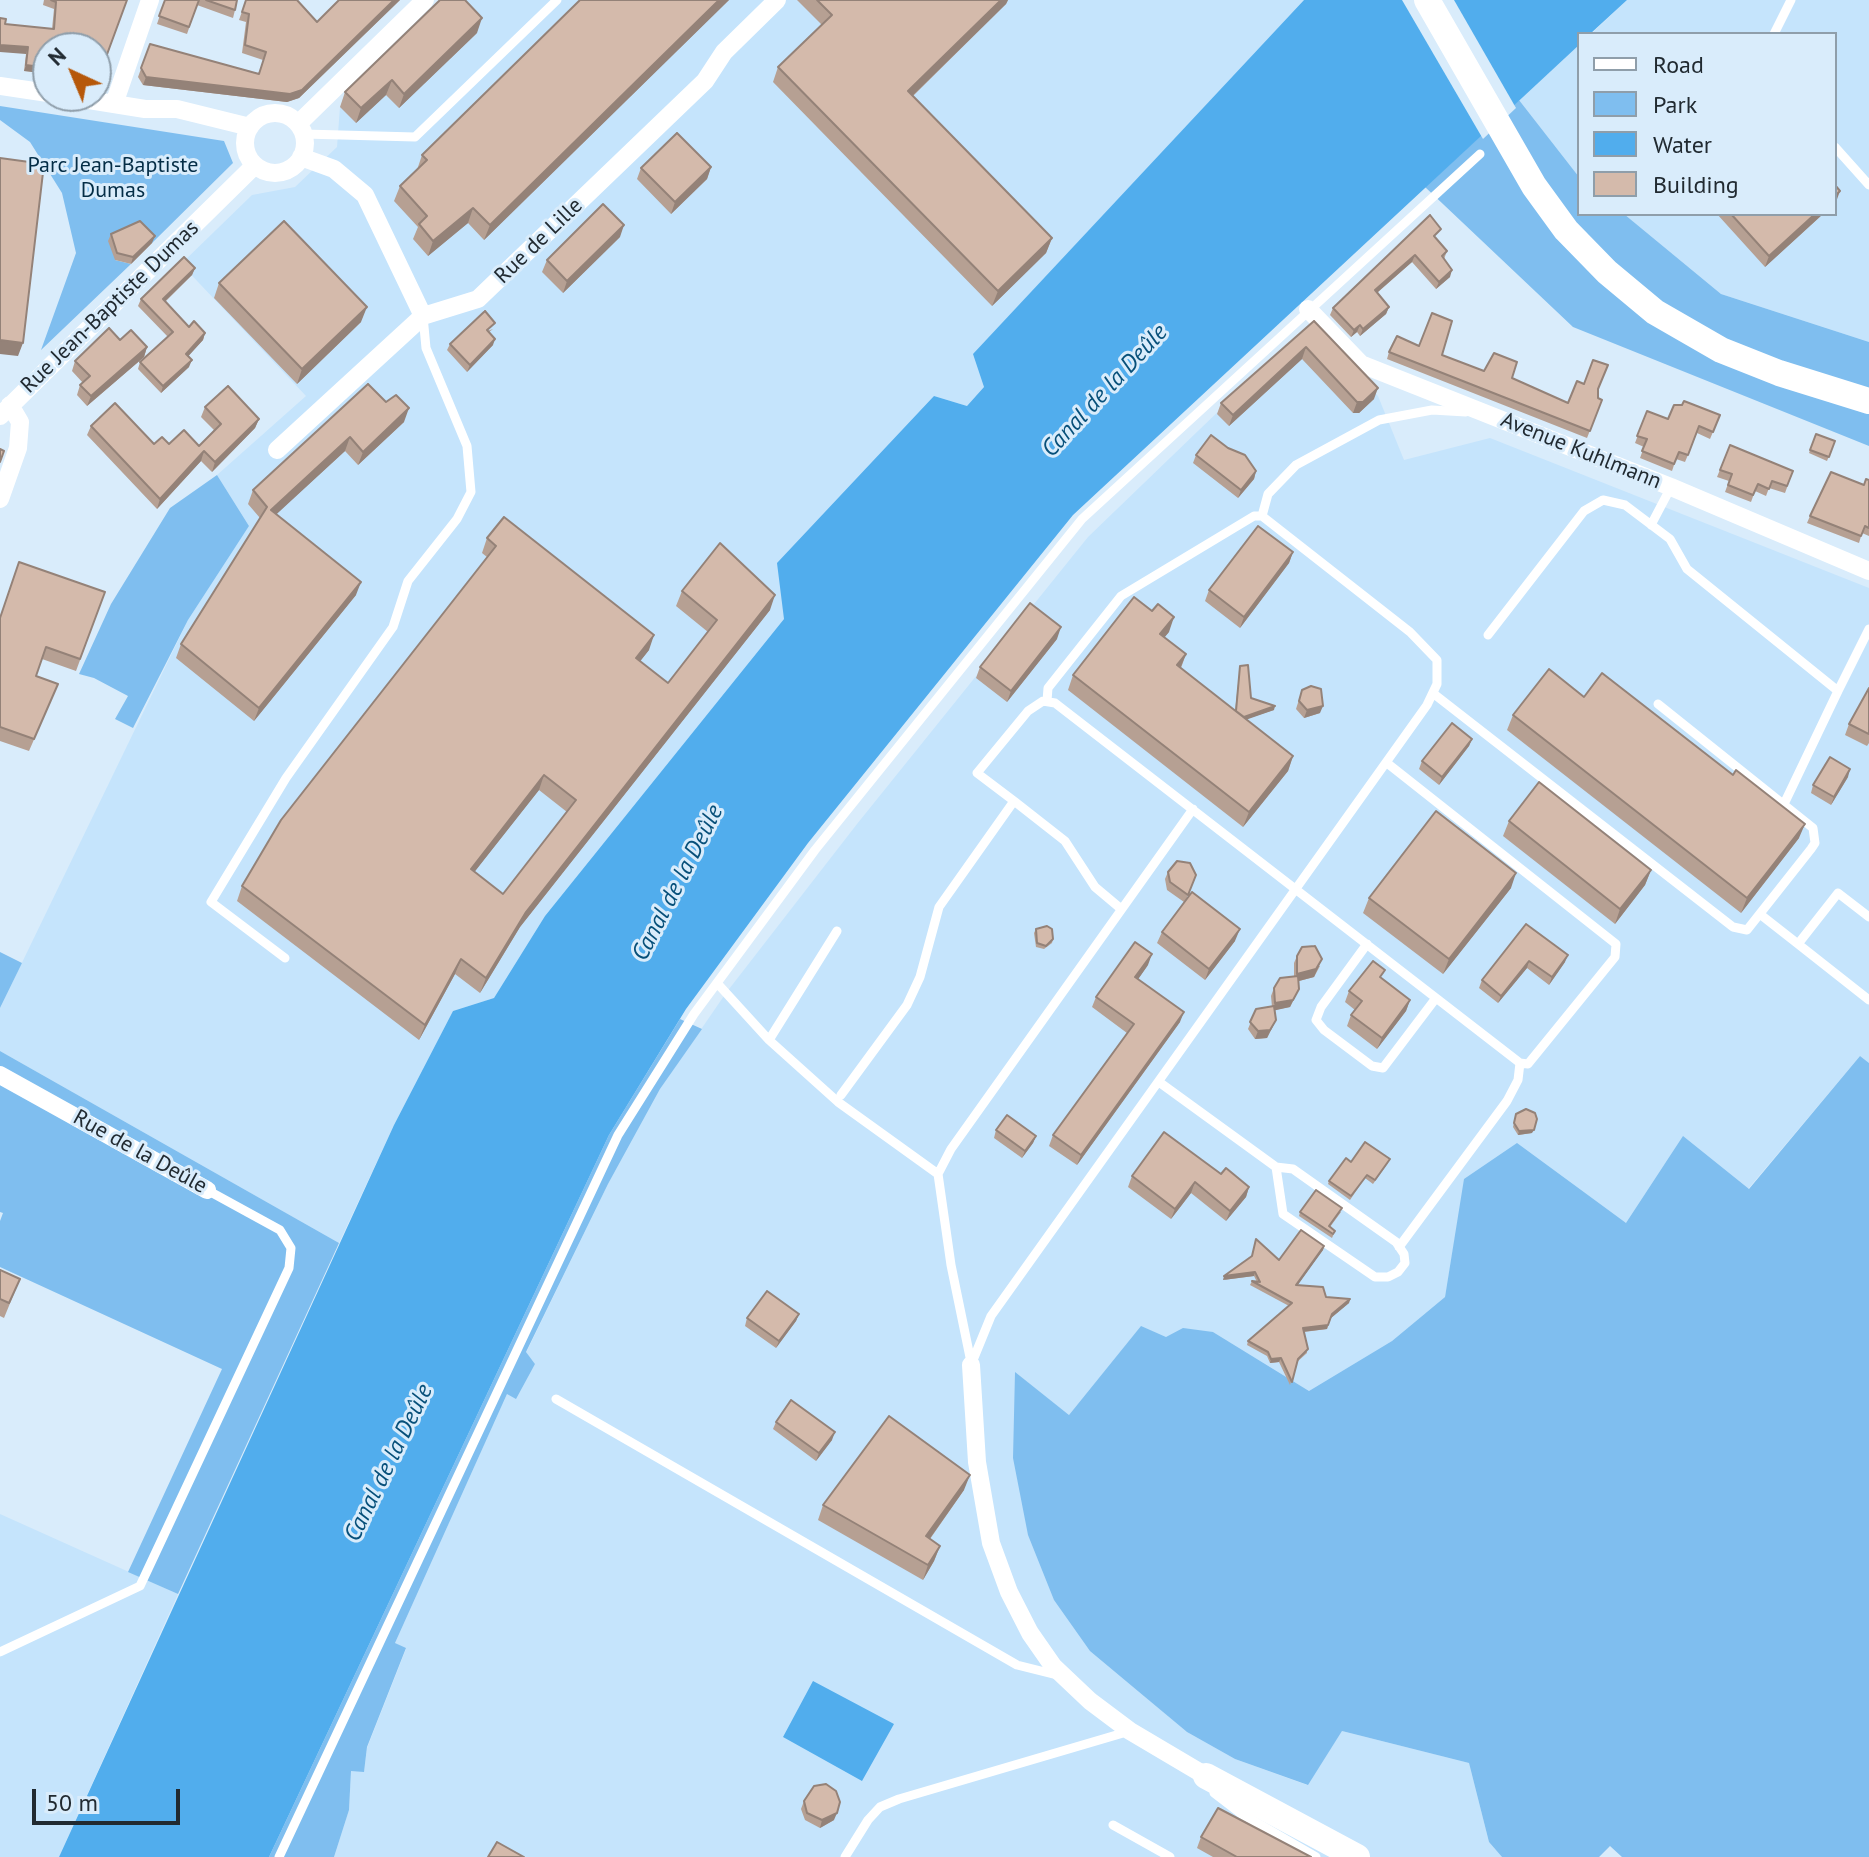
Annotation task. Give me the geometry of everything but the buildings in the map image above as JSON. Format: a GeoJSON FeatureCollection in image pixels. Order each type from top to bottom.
{"type":"FeatureCollection","features":[{"type":"Feature","properties":{"kind":"street"},"geometry":{"type":"LineString","coordinates":[[150,0],[114,104],[177,109],[250,127]]}},
{"type":"Feature","properties":{"kind":"street"},"geometry":{"type":"LineString","coordinates":[[301,129],[425,0]]}},
{"type":"Feature","properties":{"kind":"street","name":"Rue de Lille"},"geometry":{"type":"LineString","coordinates":[[277,450],[423,316],[478,299],[705,81],[724,52],[777,0]]}},
{"type":"Feature","properties":{"kind":"street"},"geometry":{"type":"LineString","coordinates":[[1427,0],[1547,205],[1615,279],[1680,327],[1741,359],[1869,401]]}},
{"type":"Feature","properties":{"kind":"street"},"geometry":{"type":"LineString","coordinates":[[0,86],[32,91]]}},
{"type":"Feature","properties":{"kind":"street"},"geometry":{"type":"LineString","coordinates":[[273,113],[291,118],[301,129],[301,157],[289,170],[280,172],[255,165],[245,143],[250,127],[264,115],[273,113]]}},
{"type":"Feature","properties":{"kind":"street"},"geometry":{"type":"LineString","coordinates":[[301,157],[334,169],[365,195],[423,316]]}},
{"type":"Feature","properties":{"kind":"street","name":"Rue Jean-Baptiste Dumas"},"geometry":{"type":"LineString","coordinates":[[5,411],[255,165]]}},
{"type":"Feature","properties":{"kind":"street","name":"Avenue Kuhlmann"},"geometry":{"type":"LineString","coordinates":[[1308,309],[1361,364],[1671,487],[1869,571]]}},
{"type":"Feature","properties":{"kind":"street"},"geometry":{"type":"LineString","coordinates":[[0,499],[18,448],[20,422],[5,411]]}},
{"type":"Feature","properties":{"kind":"street","name":"Rue de la Deûle"},"geometry":{"type":"LineString","coordinates":[[0,1075],[207,1190]]}},
{"type":"Feature","properties":{"kind":"street"},"geometry":{"type":"LineString","coordinates":[[971,1365],[977,1462],[991,1543],[1009,1592],[1030,1633],[1064,1677],[1130,1731],[1206,1776],[1357,1857]]}},
{"type":"Feature","properties":{"kind":"lane"},"geometry":{"type":"LineString","coordinates":[[301,129],[415,137],[557,0]]}},
{"type":"Feature","properties":{"kind":"lane"},"geometry":{"type":"LineString","coordinates":[[1775,32],[1791,0]]}},
{"type":"Feature","properties":{"kind":"lane"},"geometry":{"type":"LineString","coordinates":[[1837,149],[1869,185]]}},
{"type":"Feature","properties":{"kind":"lane"},"geometry":{"type":"LineString","coordinates":[[279,1857],[618,1135],[717,983],[815,850],[1082,519],[1480,154]]}},
{"type":"Feature","properties":{"kind":"lane"},"geometry":{"type":"LineString","coordinates":[[285,958],[211,902],[286,778],[393,627],[408,581],[457,519],[471,492],[467,446],[426,348],[423,316]]}},
{"type":"Feature","properties":{"kind":"lane"},"geometry":{"type":"LineString","coordinates":[[1262,516],[1268,494],[1296,465],[1379,420],[1432,410],[1484,412]]}},
{"type":"Feature","properties":{"kind":"lane"},"geometry":{"type":"LineString","coordinates":[[1651,525],[1671,487]]}},
{"type":"Feature","properties":{"kind":"lane"},"geometry":{"type":"LineString","coordinates":[[1488,635],[1595,502],[1614,501],[1651,525],[1678,549],[1687,569],[1838,691]]}},
{"type":"Feature","properties":{"kind":"lane"},"geometry":{"type":"LineString","coordinates":[[971,1365],[991,1316],[1298,890],[1434,694],[1437,660],[1426,645],[1262,516]]}},
{"type":"Feature","properties":{"kind":"lane"},"geometry":{"type":"LineString","coordinates":[[1047,701],[1048,688],[1121,596],[1233,528],[1262,516]]}},
{"type":"Feature","properties":{"kind":"lane"},"geometry":{"type":"LineString","coordinates":[[1784,804],[1869,629]]}},
{"type":"Feature","properties":{"kind":"lane"},"geometry":{"type":"LineString","coordinates":[[1434,694],[1733,927],[1747,930],[1815,843],[1813,828],[1658,704]]}},
{"type":"Feature","properties":{"kind":"lane"},"geometry":{"type":"LineString","coordinates":[[1120,908],[1095,887],[1065,841],[977,773],[1036,703],[1055,703],[1520,1063],[1528,1064],[1615,957],[1616,944],[1387,763]]}},
{"type":"Feature","properties":{"kind":"lane"},"geometry":{"type":"LineString","coordinates":[[841,1095],[907,1005],[920,977],[939,907],[1014,801]]}},
{"type":"Feature","properties":{"kind":"lane"},"geometry":{"type":"LineString","coordinates":[[971,1365],[943,1220],[938,1174],[951,1149],[1193,809]]}},
{"type":"Feature","properties":{"kind":"lane"},"geometry":{"type":"LineString","coordinates":[[1798,944],[1838,893],[1869,917]]}},
{"type":"Feature","properties":{"kind":"lane"},"geometry":{"type":"LineString","coordinates":[[1761,915],[1869,1000]]}},
{"type":"Feature","properties":{"kind":"lane"},"geometry":{"type":"LineString","coordinates":[[769,1040],[837,931]]}},
{"type":"Feature","properties":{"kind":"lane"},"geometry":{"type":"LineString","coordinates":[[1367,944],[1321,1007],[1316,1020],[1324,1030],[1372,1066],[1383,1068],[1436,998]]}},
{"type":"Feature","properties":{"kind":"lane"},"geometry":{"type":"LineString","coordinates":[[717,983],[769,1040],[838,1102],[938,1174]]}},
{"type":"Feature","properties":{"kind":"lane"},"geometry":{"type":"LineString","coordinates":[[1399,1247],[1507,1101],[1518,1080],[1520,1063]]}},
{"type":"Feature","properties":{"kind":"lane"},"geometry":{"type":"LineString","coordinates":[[1159,1082],[1276,1167],[1293,1169],[1399,1247],[1405,1263],[1398,1272],[1388,1277],[1375,1277],[1283,1214],[1276,1167]]}},
{"type":"Feature","properties":{"kind":"lane","name":"Rue de la Deûle"},"geometry":{"type":"LineString","coordinates":[[0,1652],[140,1586],[289,1268],[291,1248],[280,1230],[207,1190]]}},
{"type":"Feature","properties":{"kind":"lane"},"geometry":{"type":"LineString","coordinates":[[556,1399],[1017,1665],[1064,1677]]}},
{"type":"Feature","properties":{"kind":"lane"},"geometry":{"type":"LineString","coordinates":[[845,1857],[880,1807],[1130,1731]]}},
{"type":"Feature","properties":{"kind":"lane"},"geometry":{"type":"LineString","coordinates":[[1180,1760],[1240,1813],[1316,1857]]}},
{"type":"Feature","properties":{"kind":"lane"},"geometry":{"type":"LineString","coordinates":[[1113,1825],[1170,1857]]}},
{"type":"Feature","properties":{"kind":"shaded area"},"geometry":{"type":"Polygon","coordinates":[[[450,0],[1304,0],[974,354],[984,387],[967,406],[934,396],[784,619],[545,916],[494,998],[453,1011],[394,1125],[339,1243],[0,1051],[0,1008],[188,620],[249,526],[217,475],[306,396],[181,264],[252,195],[295,187],[337,147],[340,107],[450,0]]]}},
{"type":"Feature","properties":{"kind":"shaded area"},"geometry":{"type":"Polygon","coordinates":[[[1627,0],[1869,0],[1869,342],[1721,294],[1626,216],[1837,216],[1837,32],[1593,32],[1627,0]]]}},
{"type":"Feature","properties":{"kind":"shaded area"},"geometry":{"type":"Polygon","coordinates":[[[1577,47],[1577,174],[1519,100],[1577,47]]]}},
{"type":"Feature","properties":{"kind":"shaded area"},"geometry":{"type":"Polygon","coordinates":[[[1309,324],[1378,396],[1404,460],[1490,438],[1869,588],[1869,1063],[1860,1056],[1748,1189],[1626,1223],[1465,1179],[1445,1297],[1392,1341],[1309,1391],[1213,1332],[1166,1337],[1141,1327],[1069,1415],[1015,1373],[1145,1696],[1187,1732],[1235,1759],[1307,1785],[1342,1731],[1469,1763],[1489,1842],[1502,1857],[334,1857],[349,1810],[351,1770],[364,1771],[367,1748],[406,1649],[395,1643],[507,1394],[535,1364],[526,1353],[608,1184],[660,1089],[726,993],[857,824],[1088,537],[1309,324]]]}},
{"type":"Feature","properties":{"kind":"shaded area"},"geometry":{"type":"Polygon","coordinates":[[[0,1514],[178,1594],[59,1857],[0,1857],[0,1514]]]}},
{"type":"Feature","properties":{"kind":"green space"},"geometry":{"type":"Polygon","coordinates":[[[1519,100],[1577,174],[1577,216],[1626,216],[1721,294],[1869,342],[1869,446],[1573,327],[1425,187],[1519,100]]]}},
{"type":"Feature","properties":{"kind":"green space","name":"Parc Jean-Baptiste Dumas"},"geometry":{"type":"Polygon","coordinates":[[[0,106],[224,141],[233,163],[152,243],[137,228],[115,260],[131,264],[41,350],[76,253],[62,193],[30,142],[0,120],[0,106]]]}},
{"type":"Feature","properties":{"kind":"green space"},"geometry":{"type":"Polygon","coordinates":[[[217,475],[249,526],[188,620],[133,728],[115,719],[128,696],[94,678],[79,674],[111,604],[170,508],[217,475]]]}},
{"type":"Feature","properties":{"kind":"green space"},"geometry":{"type":"Polygon","coordinates":[[[0,952],[22,963],[0,1008],[0,952]]]}},
{"type":"Feature","properties":{"kind":"green space"},"geometry":{"type":"Polygon","coordinates":[[[680,1019],[702,1029],[660,1089],[608,1184],[526,1352],[535,1364],[516,1399],[507,1394],[395,1643],[406,1648],[367,1747],[364,1772],[351,1771],[349,1810],[334,1857],[269,1857],[609,1135],[680,1019]]]}},
{"type":"Feature","properties":{"kind":"green space"},"geometry":{"type":"Polygon","coordinates":[[[0,1051],[339,1243],[178,1594],[128,1572],[222,1369],[0,1267],[0,1221],[3,1213],[0,1212],[0,1051]]]}},
{"type":"Feature","properties":{"kind":"green space"},"geometry":{"type":"Polygon","coordinates":[[[1860,1056],[1869,1063],[1869,1857],[1622,1857],[1610,1846],[1599,1857],[1502,1857],[1489,1842],[1469,1763],[1342,1731],[1308,1785],[1235,1759],[1187,1732],[1090,1651],[1054,1600],[1028,1535],[1013,1458],[1015,1372],[1069,1415],[1141,1326],[1166,1337],[1183,1328],[1213,1332],[1309,1391],[1392,1341],[1445,1297],[1464,1179],[1517,1143],[1626,1223],[1683,1136],[1749,1189],[1860,1056]]]}},
{"type":"Feature","properties":{"kind":"water","name":"Canal de la Deûle"},"geometry":{"type":"Polygon","coordinates":[[[1304,0],[1627,0],[1592,32],[1577,32],[1577,47],[1073,515],[808,843],[686,1009],[609,1135],[269,1857],[59,1857],[394,1125],[453,1011],[494,998],[545,916],[784,619],[777,563],[934,396],[967,406],[984,387],[973,354],[1304,0]]]}},
{"type":"Feature","properties":{"kind":"water"},"geometry":{"type":"Polygon","coordinates":[[[813,1681],[894,1724],[862,1781],[783,1737],[813,1681]]]}},
{"type":"Feature","properties":{"kind":"pier"},"geometry":{"type":"Polygon","coordinates":[[[1402,0],[1454,0],[1516,108],[1483,139],[1402,0]]]}}]}
